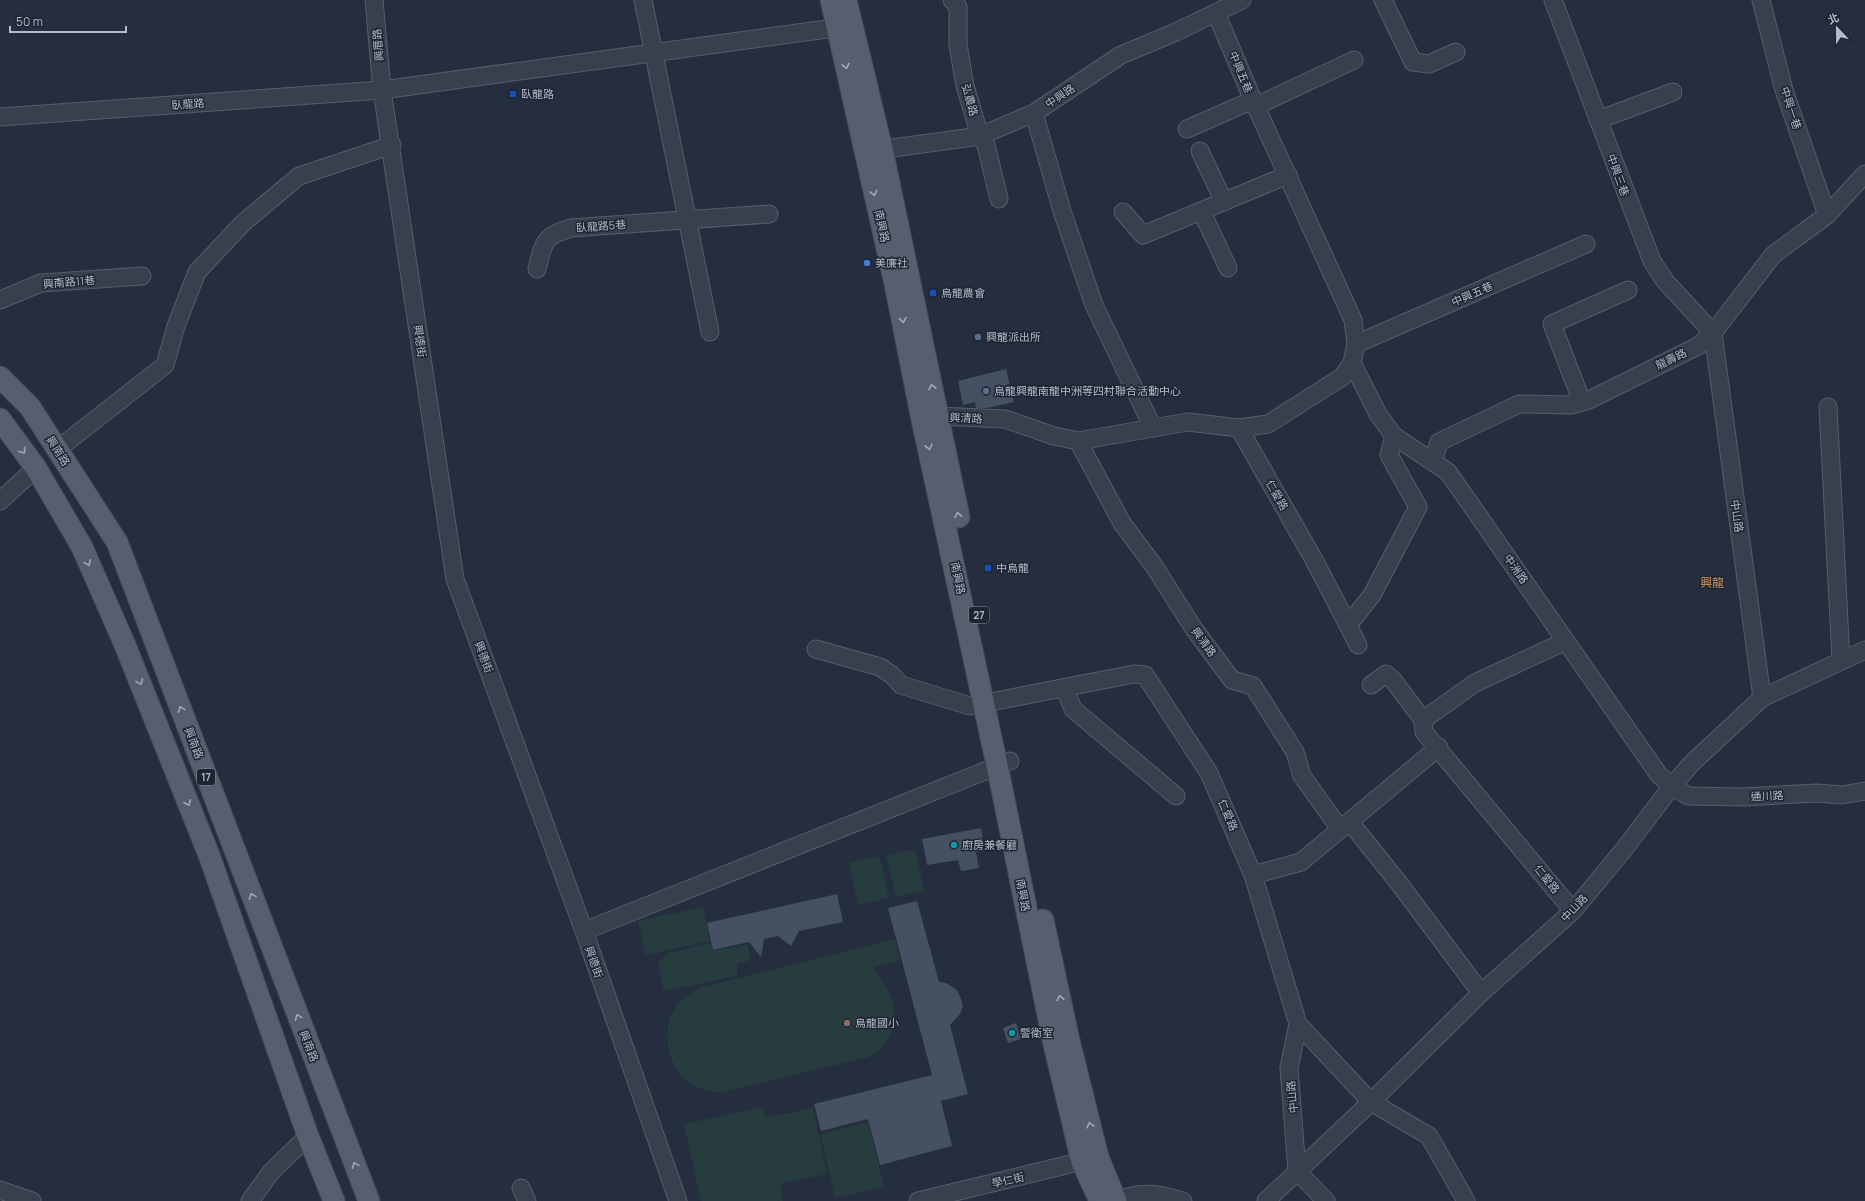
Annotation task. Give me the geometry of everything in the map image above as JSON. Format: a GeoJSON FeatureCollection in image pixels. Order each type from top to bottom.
{"type":"FeatureCollection","features":[{"type":"Feature","properties":{"kind":"main road","name":"南興路"},"geometry":{"type":"LineString","coordinates":[[831,0],[845,27],[873,150],[1003,763],[1068,1036],[1090,1160],[1100,1201]]}},
{"type":"Feature","properties":{"kind":"main road","name":"南興路"},"geometry":{"type":"LineString","coordinates":[[845,27],[846,0]]}},
{"type":"Feature","properties":{"kind":"main road","name":"興南路"},"geometry":{"type":"LineString","coordinates":[[0,377],[30,407],[117,542],[369,1201]]}},
{"type":"Feature","properties":{"kind":"main road","name":"17"},"geometry":{"type":"LineString","coordinates":[[0,419],[36,468],[82,548],[125,645],[209,855],[308,1136],[334,1201]]}},
{"type":"Feature","properties":{"kind":"main road","name":"南興路"},"geometry":{"type":"LineString","coordinates":[[1090,1160],[1116,1201]]}},
{"type":"Feature","properties":{"kind":"street","name":"興厝路"},"geometry":{"type":"LineString","coordinates":[[374,0],[382,90]]}},
{"type":"Feature","properties":{"kind":"street"},"geometry":{"type":"LineString","coordinates":[[643,0],[689,220],[710,332]]}},
{"type":"Feature","properties":{"kind":"street","name":"弘農路"},"geometry":{"type":"LineString","coordinates":[[952,0],[958,7],[958,45],[966,86],[980,136],[986,145],[999,199]]}},
{"type":"Feature","properties":{"kind":"street"},"geometry":{"type":"LineString","coordinates":[[1383,0],[1413,62],[1429,64],[1456,52]]}},
{"type":"Feature","properties":{"kind":"street","name":"中興三巷"},"geometry":{"type":"LineString","coordinates":[[1553,0],[1652,261],[1665,281],[1713,333]]}},
{"type":"Feature","properties":{"kind":"street","name":"中興一巷"},"geometry":{"type":"LineString","coordinates":[[1761,0],[1784,90],[1827,215]]}},
{"type":"Feature","properties":{"kind":"street","name":"中興路"},"geometry":{"type":"LineString","coordinates":[[873,150],[980,136],[1034,113],[1121,55],[1216,13],[1234,2]]}},
{"type":"Feature","properties":{"kind":"street","name":"中興五巷"},"geometry":{"type":"LineString","coordinates":[[1216,13],[1353,320],[1356,344],[1352,363]]}},
{"type":"Feature","properties":{"kind":"street","name":"臥龍路"},"geometry":{"type":"LineString","coordinates":[[0,117],[382,90],[845,27]]}},
{"type":"Feature","properties":{"kind":"street"},"geometry":{"type":"LineString","coordinates":[[1187,129],[1255,103],[1354,60]]}},
{"type":"Feature","properties":{"kind":"street","name":"興德街"},"geometry":{"type":"LineString","coordinates":[[382,90],[392,145],[455,579],[584,932],[678,1201]]}},
{"type":"Feature","properties":{"kind":"street"},"geometry":{"type":"LineString","coordinates":[[1598,120],[1673,92]]}},
{"type":"Feature","properties":{"kind":"street"},"geometry":{"type":"LineString","coordinates":[[1034,113],[1062,211],[1094,305],[1153,428]]}},
{"type":"Feature","properties":{"kind":"street"},"geometry":{"type":"LineString","coordinates":[[58,449],[165,365],[176,326],[196,272],[243,223],[298,176],[392,145]]}},
{"type":"Feature","properties":{"kind":"street"},"geometry":{"type":"LineString","coordinates":[[1200,151],[1224,202]]}},
{"type":"Feature","properties":{"kind":"street","name":"龍壽路"},"geometry":{"type":"LineString","coordinates":[[1433,462],[1439,442],[1519,404],[1571,405],[1582,402],[1698,346],[1713,333],[1774,255],[1827,215],[1865,174]]}},
{"type":"Feature","properties":{"kind":"street"},"geometry":{"type":"LineString","coordinates":[[1123,212],[1143,235],[1202,212],[1288,175]]}},
{"type":"Feature","properties":{"kind":"street"},"geometry":{"type":"LineString","coordinates":[[1202,212],[1228,268]]}},
{"type":"Feature","properties":{"kind":"street","name":"臥龍路5巷"},"geometry":{"type":"LineString","coordinates":[[537,269],[543,246],[553,233],[571,228],[769,214]]}},
{"type":"Feature","properties":{"kind":"street","name":"中興五巷"},"geometry":{"type":"LineString","coordinates":[[1356,344],[1586,244]]}},
{"type":"Feature","properties":{"kind":"street","name":"興南路11巷"},"geometry":{"type":"LineString","coordinates":[[0,300],[41,283],[142,276]]}},
{"type":"Feature","properties":{"kind":"street"},"geometry":{"type":"LineString","coordinates":[[1582,402],[1552,324],[1628,290]]}},
{"type":"Feature","properties":{"kind":"street","name":"中山路"},"geometry":{"type":"LineString","coordinates":[[1713,333],[1762,698]]}},
{"type":"Feature","properties":{"kind":"street","name":"興清路"},"geometry":{"type":"LineString","coordinates":[[930,418],[1005,420],[1054,436],[1078,441],[1188,422],[1239,428],[1268,424],[1342,377],[1352,363]]}},
{"type":"Feature","properties":{"kind":"street","name":"中洲路"},"geometry":{"type":"LineString","coordinates":[[1352,363],[1378,414],[1394,436],[1448,472],[1659,775],[1672,786]]}},
{"type":"Feature","properties":{"kind":"street"},"geometry":{"type":"LineString","coordinates":[[1828,407],[1841,660]]}},
{"type":"Feature","properties":{"kind":"street","name":"仁愛路"},"geometry":{"type":"LineString","coordinates":[[1239,428],[1313,558],[1358,645]]}},
{"type":"Feature","properties":{"kind":"street"},"geometry":{"type":"LineString","coordinates":[[1348,625],[1372,595],[1418,508],[1389,455],[1394,436]]}},
{"type":"Feature","properties":{"kind":"street","name":"興清路"},"geometry":{"type":"LineString","coordinates":[[1078,441],[1122,523],[1154,566],[1194,629],[1232,680],[1253,686],[1295,752],[1302,776],[1345,826]]}},
{"type":"Feature","properties":{"kind":"street"},"geometry":{"type":"LineString","coordinates":[[0,501],[36,468]]}},
{"type":"Feature","properties":{"kind":"street"},"geometry":{"type":"LineString","coordinates":[[1423,720],[1474,683],[1566,641]]}},
{"type":"Feature","properties":{"kind":"street","name":"仁愛路"},"geometry":{"type":"LineString","coordinates":[[816,649],[880,667],[892,675],[901,685],[970,706],[1065,689],[1134,674],[1146,675],[1209,773],[1253,875],[1298,1024],[1371,1102]]}},
{"type":"Feature","properties":{"kind":"street","name":"中山路"},"geometry":{"type":"LineString","coordinates":[[1266,1201],[1371,1102],[1481,993],[1573,911],[1692,763],[1762,698],[1865,650]]}},
{"type":"Feature","properties":{"kind":"street","name":"仁愛路"},"geometry":{"type":"LineString","coordinates":[[1371,685],[1386,674],[1393,680],[1423,720],[1424,732],[1439,747],[1573,911]]}},
{"type":"Feature","properties":{"kind":"street"},"geometry":{"type":"LineString","coordinates":[[1065,689],[1073,709],[1176,796]]}},
{"type":"Feature","properties":{"kind":"street"},"geometry":{"type":"LineString","coordinates":[[1253,875],[1301,862],[1439,747]]}},
{"type":"Feature","properties":{"kind":"street"},"geometry":{"type":"LineString","coordinates":[[584,932],[1003,763]]}},
{"type":"Feature","properties":{"kind":"street","name":"通川路"},"geometry":{"type":"LineString","coordinates":[[1672,786],[1688,796],[1743,797],[1816,793],[1842,795],[1865,791]]}},
{"type":"Feature","properties":{"kind":"street"},"geometry":{"type":"LineString","coordinates":[[1345,826],[1398,882],[1481,993]]}},
{"type":"Feature","properties":{"kind":"street","name":"中山路"},"geometry":{"type":"LineString","coordinates":[[1298,1024],[1289,1068],[1298,1170]]}},
{"type":"Feature","properties":{"kind":"street"},"geometry":{"type":"LineString","coordinates":[[1371,1102],[1429,1136],[1466,1201]]}},
{"type":"Feature","properties":{"kind":"street"},"geometry":{"type":"LineString","coordinates":[[250,1201],[271,1172],[308,1136]]}},
{"type":"Feature","properties":{"kind":"street","name":"學仁街"},"geometry":{"type":"LineString","coordinates":[[918,1201],[1090,1160]]}},
{"type":"Feature","properties":{"kind":"street"},"geometry":{"type":"LineString","coordinates":[[1298,1170],[1326,1201]]}},
{"type":"Feature","properties":{"kind":"street"},"geometry":{"type":"LineString","coordinates":[[0,1190],[32,1201]]}},
{"type":"Feature","properties":{"kind":"street"},"geometry":{"type":"LineString","coordinates":[[1116,1201],[1130,1195],[1158,1194],[1184,1201]]}},
{"type":"Feature","properties":{"kind":"green space"},"geometry":{"type":"Polygon","coordinates":[[[915,849],[924,890],[896,897],[886,856],[915,849]]]}},
{"type":"Feature","properties":{"kind":"green space"},"geometry":{"type":"Polygon","coordinates":[[[879,856],[889,898],[858,905],[849,863],[879,856]]]}},
{"type":"Feature","properties":{"kind":"green space"},"geometry":{"type":"Polygon","coordinates":[[[703,907],[710,941],[646,955],[638,921],[703,907]]]}},
{"type":"Feature","properties":{"kind":"green space"},"geometry":{"type":"Polygon","coordinates":[[[895,939],[900,960],[872,968],[881,978],[893,1002],[893,1026],[889,1038],[881,1048],[869,1057],[723,1092],[707,1091],[690,1083],[680,1074],[673,1063],[667,1037],[669,1024],[673,1011],[681,1000],[691,993],[711,985],[895,939]]]}},
{"type":"Feature","properties":{"kind":"green space"},"geometry":{"type":"Polygon","coordinates":[[[710,943],[713,951],[748,944],[751,960],[737,964],[737,976],[664,991],[658,962],[669,953],[710,943]]]}},
{"type":"Feature","properties":{"kind":"green space"},"geometry":{"type":"Polygon","coordinates":[[[763,1107],[765,1118],[813,1108],[827,1174],[780,1184],[783,1201],[701,1201],[684,1124],[763,1107]]]}},
{"type":"Feature","properties":{"kind":"green space"},"geometry":{"type":"Polygon","coordinates":[[[868,1122],[884,1187],[835,1198],[820,1134],[868,1122]]]}},
{"type":"Feature","properties":{"kind":"building","name":"烏龍興龍南龍中洲等四村聯合活動中心"},"geometry":{"type":"Polygon","coordinates":[[[1006,369],[1014,402],[987,408],[976,408],[975,402],[963,405],[958,381],[1006,369]]]}},
{"type":"Feature","properties":{"kind":"building","name":"廚房兼餐廳"},"geometry":{"type":"Polygon","coordinates":[[[981,828],[985,851],[976,852],[979,868],[961,871],[958,860],[927,865],[922,839],[981,828]]]}},
{"type":"Feature","properties":{"kind":"building"},"geometry":{"type":"Polygon","coordinates":[[[837,894],[843,922],[799,931],[791,946],[778,936],[764,939],[761,957],[749,942],[713,950],[707,923],[837,894]]]}},
{"type":"Feature","properties":{"kind":"building"},"geometry":{"type":"Polygon","coordinates":[[[917,901],[939,982],[946,983],[958,992],[963,1006],[960,1014],[950,1025],[968,1094],[941,1101],[952,1146],[880,1165],[868,1119],[821,1131],[814,1104],[932,1075],[888,908],[917,901]]]}},
{"type":"Feature","properties":{"kind":"building","name":"警衛室"},"geometry":{"type":"Polygon","coordinates":[[[1016,1023],[1021,1039],[1008,1043],[1003,1028],[1016,1023]]]}},
{"type":"Feature","properties":{"kind":"place","name":"臥龍路"},"geometry":{"type":"Point","coordinates":[513,94]}},
{"type":"Feature","properties":{"kind":"place","name":"美廉社"},"geometry":{"type":"Point","coordinates":[867,263]}},
{"type":"Feature","properties":{"kind":"place","name":"烏龍農會"},"geometry":{"type":"Point","coordinates":[933,293]}},
{"type":"Feature","properties":{"kind":"place","name":"興龍派出所"},"geometry":{"type":"Point","coordinates":[978,337]}},
{"type":"Feature","properties":{"kind":"place","name":"烏龍興龍南龍中洲等四村聯合活動中心"},"geometry":{"type":"Point","coordinates":[986,391]}},
{"type":"Feature","properties":{"kind":"place","name":"中烏龍"},"geometry":{"type":"Point","coordinates":[988,568]}},
{"type":"Feature","properties":{"kind":"place","name":"廚房兼餐廳"},"geometry":{"type":"Point","coordinates":[954,845]}},
{"type":"Feature","properties":{"kind":"place","name":"烏龍國小"},"geometry":{"type":"Point","coordinates":[847,1023]}},
{"type":"Feature","properties":{"kind":"place","name":"警衛室"},"geometry":{"type":"Point","coordinates":[1012,1033]}},
{"type":"Feature","properties":{"kind":"district","name":"興龍"},"geometry":{"type":"Point","coordinates":[1712,583]}}]}
